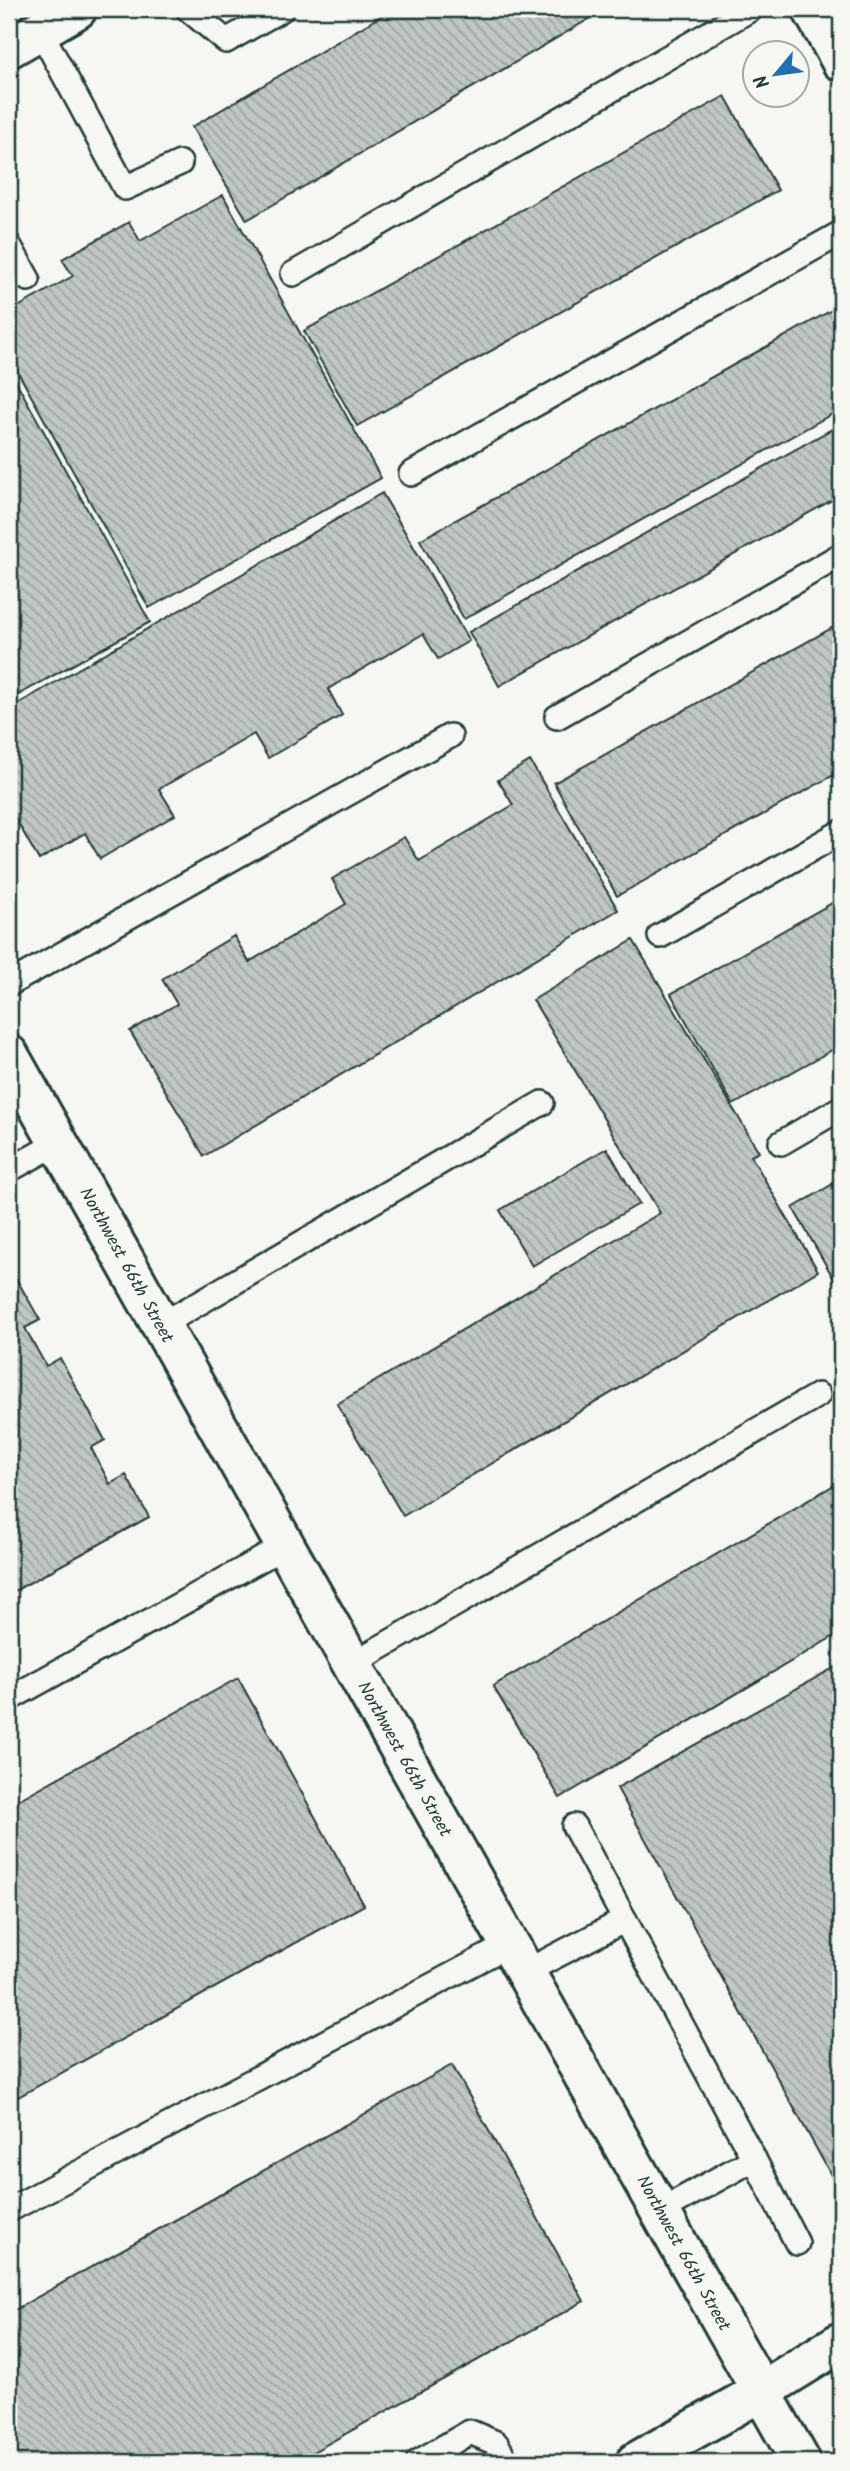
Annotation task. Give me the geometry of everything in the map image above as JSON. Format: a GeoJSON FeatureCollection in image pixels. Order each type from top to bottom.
{"type":"FeatureCollection","features":[{"type":"Feature","properties":{"kind":"street"},"geometry":{"type":"LineString","coordinates":[[17,42],[77,9]]}},
{"type":"Feature","properties":{"kind":"street"},"geometry":{"type":"LineString","coordinates":[[812,9],[841,61]]}},
{"type":"Feature","properties":{"kind":"street","name":"Northwest 66th Street"},"geometry":{"type":"LineString","coordinates":[[9,1055],[801,2462]]}},
{"type":"Feature","properties":{"kind":"street"},"geometry":{"type":"LineString","coordinates":[[636,2462],[762,2391],[841,2342]]}},
{"type":"Feature","properties":{"kind":"lane"},"geometry":{"type":"LineString","coordinates":[[188,9],[226,41],[282,9]]}},
{"type":"Feature","properties":{"kind":"lane"},"geometry":{"type":"LineString","coordinates":[[293,274],[751,9]]}},
{"type":"Feature","properties":{"kind":"lane"},"geometry":{"type":"LineString","coordinates":[[17,42],[125,188],[180,163]]}},
{"type":"Feature","properties":{"kind":"lane"},"geometry":{"type":"LineString","coordinates":[[411,474],[841,233]]}},
{"type":"Feature","properties":{"kind":"lane"},"geometry":{"type":"LineString","coordinates":[[9,245],[28,279]]}},
{"type":"Feature","properties":{"kind":"lane"},"geometry":{"type":"LineString","coordinates":[[557,717],[841,555]]}},
{"type":"Feature","properties":{"kind":"lane"},"geometry":{"type":"LineString","coordinates":[[9,984],[450,736]]}},
{"type":"Feature","properties":{"kind":"lane"},"geometry":{"type":"LineString","coordinates":[[660,936],[841,832]]}},
{"type":"Feature","properties":{"kind":"lane"},"geometry":{"type":"LineString","coordinates":[[161,1325],[542,1103]]}},
{"type":"Feature","properties":{"kind":"lane"},"geometry":{"type":"LineString","coordinates":[[781,1143],[841,1108]]}},
{"type":"Feature","properties":{"kind":"lane"},"geometry":{"type":"LineString","coordinates":[[9,1170],[58,1143]]}},
{"type":"Feature","properties":{"kind":"lane"},"geometry":{"type":"LineString","coordinates":[[352,1664],[818,1395]]}},
{"type":"Feature","properties":{"kind":"lane"},"geometry":{"type":"LineString","coordinates":[[9,1699],[285,1546]]}},
{"type":"Feature","properties":{"kind":"lane"},"geometry":{"type":"LineString","coordinates":[[574,1826],[797,2242]]}},
{"type":"Feature","properties":{"kind":"lane"},"geometry":{"type":"LineString","coordinates":[[9,2210],[518,1958],[625,1920]]}},
{"type":"Feature","properties":{"kind":"lane"},"geometry":{"type":"LineString","coordinates":[[660,2211],[754,2159]]}},
{"type":"Feature","properties":{"kind":"lane"},"geometry":{"type":"LineString","coordinates":[[418,2462],[470,2432],[496,2443],[507,2462]]}},
{"type":"Feature","properties":{"kind":"building"},"geometry":{"type":"Polygon","coordinates":[[[393,9],[606,9],[247,220],[192,127],[393,9]]]}},
{"type":"Feature","properties":{"kind":"building"},"geometry":{"type":"Polygon","coordinates":[[[725,96],[778,190],[357,426],[304,331],[725,96]]]}},
{"type":"Feature","properties":{"kind":"building"},"geometry":{"type":"Polygon","coordinates":[[[223,195],[381,478],[149,608],[9,356],[9,312],[73,276],[62,259],[129,222],[140,241],[223,195]]]}},
{"type":"Feature","properties":{"kind":"building"},"geometry":{"type":"Polygon","coordinates":[[[841,305],[841,409],[464,619],[420,540],[841,305]]]}},
{"type":"Feature","properties":{"kind":"building"},"geometry":{"type":"Polygon","coordinates":[[[9,369],[150,622],[9,700],[9,369]]]}},
{"type":"Feature","properties":{"kind":"building"},"geometry":{"type":"Polygon","coordinates":[[[841,424],[841,495],[499,686],[469,632],[841,424]]]}},
{"type":"Feature","properties":{"kind":"building"},"geometry":{"type":"Polygon","coordinates":[[[382,493],[469,641],[438,659],[423,634],[328,689],[342,715],[268,758],[254,734],[159,789],[175,815],[100,859],[85,833],[39,860],[9,807],[9,709],[382,493]]]}},
{"type":"Feature","properties":{"kind":"building"},"geometry":{"type":"Polygon","coordinates":[[[841,623],[841,771],[617,896],[554,783],[841,623]]]}},
{"type":"Feature","properties":{"kind":"building"},"geometry":{"type":"Polygon","coordinates":[[[530,761],[618,910],[204,1156],[130,1031],[177,1004],[162,979],[234,936],[249,962],[346,904],[332,879],[404,837],[419,861],[513,805],[498,780],[530,761]]]}},
{"type":"Feature","properties":{"kind":"building"},"geometry":{"type":"Polygon","coordinates":[[[841,898],[841,1045],[733,1105],[671,994],[841,898]]]}},
{"type":"Feature","properties":{"kind":"building"},"geometry":{"type":"Polygon","coordinates":[[[633,940],[759,1152],[751,1156],[818,1271],[403,1516],[337,1404],[660,1213],[533,1000],[633,940]]]}},
{"type":"Feature","properties":{"kind":"building"},"geometry":{"type":"Polygon","coordinates":[[[607,1148],[639,1204],[532,1266],[500,1210],[607,1148]]]}},
{"type":"Feature","properties":{"kind":"building"},"geometry":{"type":"Polygon","coordinates":[[[841,1179],[841,1291],[793,1208],[841,1179]]]}},
{"type":"Feature","properties":{"kind":"building"},"geometry":{"type":"Polygon","coordinates":[[[17,1280],[40,1320],[25,1328],[46,1366],[60,1358],[105,1440],[91,1448],[110,1484],[126,1475],[149,1517],[9,1594],[9,1285],[17,1280]]]}},
{"type":"Feature","properties":{"kind":"building"},"geometry":{"type":"Polygon","coordinates":[[[841,1481],[841,1632],[560,1798],[493,1686],[841,1481]]]}},
{"type":"Feature","properties":{"kind":"building"},"geometry":{"type":"Polygon","coordinates":[[[841,1664],[841,2193],[617,1788],[841,1664]]]}},
{"type":"Feature","properties":{"kind":"building"},"geometry":{"type":"Polygon","coordinates":[[[238,1678],[364,1905],[9,2102],[9,1805],[238,1678]]]}},
{"type":"Feature","properties":{"kind":"building"},"geometry":{"type":"Polygon","coordinates":[[[452,2065],[584,2301],[295,2462],[9,2462],[9,2313],[452,2065]]]}}]}
